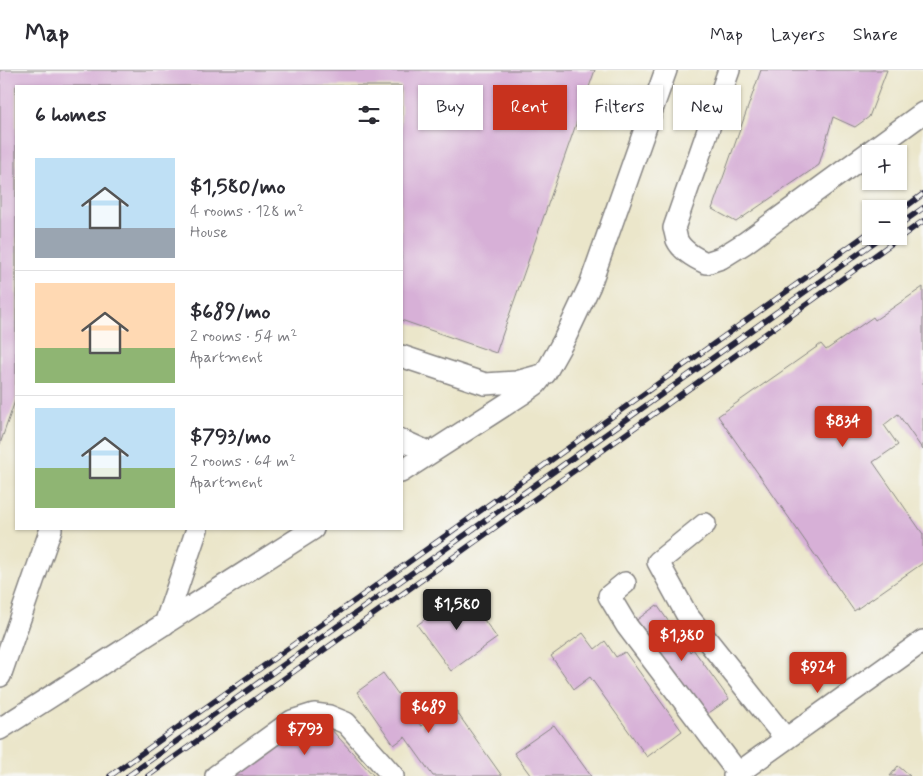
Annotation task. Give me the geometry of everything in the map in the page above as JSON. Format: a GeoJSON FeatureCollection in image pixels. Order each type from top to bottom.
{"type":"FeatureCollection","features":[{"type":"Feature","properties":{"kind":"street"},"geometry":{"type":"LineString","coordinates":[[403,471],[522,394],[536,384],[545,374],[564,340],[590,285],[666,70]]}},
{"type":"Feature","properties":{"kind":"street"},"geometry":{"type":"LineString","coordinates":[[729,70],[674,228],[678,241],[688,252],[706,263],[721,258],[746,243],[923,113]]}},
{"type":"Feature","properties":{"kind":"street"},"geometry":{"type":"LineString","coordinates":[[403,357],[485,384],[516,382],[545,374]]}},
{"type":"Feature","properties":{"kind":"street"},"geometry":{"type":"LineString","coordinates":[[403,441],[430,454]]}},
{"type":"Feature","properties":{"kind":"street"},"geometry":{"type":"LineString","coordinates":[[705,524],[658,562],[687,615],[786,739]]}},
{"type":"Feature","properties":{"kind":"street"},"geometry":{"type":"LineString","coordinates":[[0,676],[51,530]]}},
{"type":"Feature","properties":{"kind":"street"},"geometry":{"type":"LineString","coordinates":[[165,624],[197,530]]}},
{"type":"Feature","properties":{"kind":"street"},"geometry":{"type":"LineString","coordinates":[[0,730],[310,530]]}},
{"type":"Feature","properties":{"kind":"street"},"geometry":{"type":"LineString","coordinates":[[625,583],[609,596],[627,626],[736,775],[923,641]]}},
{"type":"Feature","properties":{"kind":"street"},"geometry":{"type":"LineString","coordinates":[[216,776],[292,721],[314,714],[329,716],[346,723],[393,776]]}},
{"type":"Feature","properties":{"kind":"building"},"geometry":{"type":"Polygon","coordinates":[[[0,70],[595,70],[590,85],[577,85],[577,121],[496,353],[403,321],[403,85],[15,85],[15,401],[0,444],[0,70]]]}},
{"type":"Feature","properties":{"kind":"building"},"geometry":{"type":"Polygon","coordinates":[[[761,70],[887,70],[869,117],[855,127],[833,117],[819,165],[736,222],[712,209],[761,70]]]}},
{"type":"Feature","properties":{"kind":"building"},"geometry":{"type":"Polygon","coordinates":[[[923,287],[923,450],[898,414],[884,425],[898,445],[873,462],[923,534],[923,563],[854,611],[718,416],[821,344],[826,350],[873,317],[875,320],[923,287]]]}},
{"type":"Feature","properties":{"kind":"building"},"geometry":{"type":"Polygon","coordinates":[[[464,592],[497,638],[451,671],[417,625],[464,592]]]}},
{"type":"Feature","properties":{"kind":"building"},"geometry":{"type":"Polygon","coordinates":[[[657,605],[690,652],[693,649],[729,699],[703,717],[634,622],[657,605]]]}},
{"type":"Feature","properties":{"kind":"building"},"geometry":{"type":"Polygon","coordinates":[[[583,633],[595,649],[605,641],[616,657],[625,652],[682,731],[647,757],[590,677],[574,689],[551,656],[583,633]]]}},
{"type":"Feature","properties":{"kind":"building"},"geometry":{"type":"Polygon","coordinates":[[[383,673],[421,726],[446,705],[447,707],[451,704],[502,776],[433,776],[405,737],[394,745],[357,692],[383,673]]]}},
{"type":"Feature","properties":{"kind":"building"},"geometry":{"type":"Polygon","coordinates":[[[301,723],[328,726],[374,776],[227,776],[301,723]]]}},
{"type":"Feature","properties":{"kind":"building"},"geometry":{"type":"Polygon","coordinates":[[[554,725],[591,776],[531,776],[514,753],[554,725]]]}},
{"type":"Feature","properties":{"kind":"building"},"geometry":{"type":"Polygon","coordinates":[[[898,766],[910,776],[890,776],[898,766]]]}},
{"type":"Feature","properties":{"kind":"railway"},"geometry":{"type":"LineString","coordinates":[[907,206],[923,194]]}},
{"type":"Feature","properties":{"kind":"railway"},"geometry":{"type":"LineString","coordinates":[[907,219],[923,208]]}},
{"type":"Feature","properties":{"kind":"railway"},"geometry":{"type":"LineString","coordinates":[[148,776],[923,221]]}},
{"type":"Feature","properties":{"kind":"railway"},"geometry":{"type":"LineString","coordinates":[[110,776],[862,237]]}},
{"type":"Feature","properties":{"kind":"railway"},"geometry":{"type":"LineString","coordinates":[[128,776],[870,245]]}}]}
